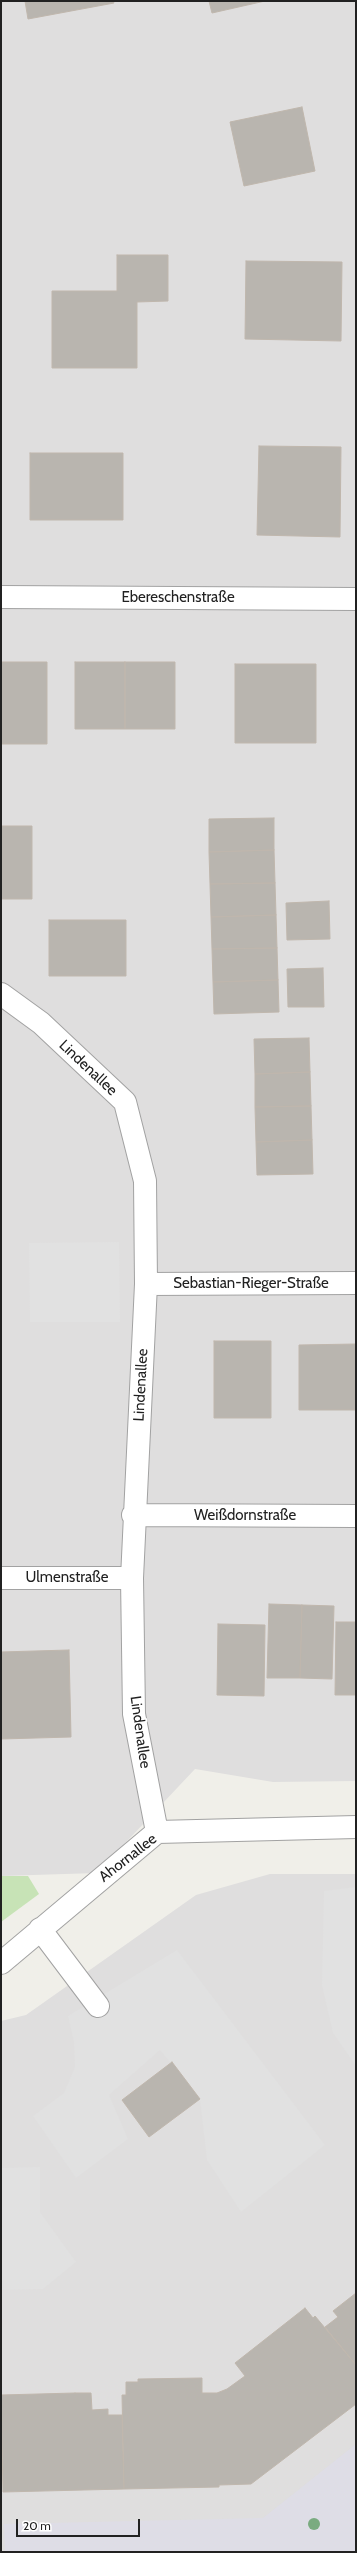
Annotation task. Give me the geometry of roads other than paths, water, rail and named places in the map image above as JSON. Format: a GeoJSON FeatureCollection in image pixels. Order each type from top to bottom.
{"type":"FeatureCollection","features":[{"type":"Feature","properties":{"kind":"street","name":"Ebereschenstraße"},"geometry":{"type":"LineString","coordinates":[[1,596],[356,599]]}},
{"type":"Feature","properties":{"kind":"street","name":"Lindenallee"},"geometry":{"type":"LineString","coordinates":[[1,994],[40,1023],[125,1102],[146,1181],[146,1284],[132,1578],[134,1714],[157,1832]]}},
{"type":"Feature","properties":{"kind":"street","name":"Sebastian-Rieger-Straße"},"geometry":{"type":"LineString","coordinates":[[146,1284],[356,1283]]}},
{"type":"Feature","properties":{"kind":"street","name":"Weißdornstraße"},"geometry":{"type":"LineString","coordinates":[[134,1515],[356,1516]]}},
{"type":"Feature","properties":{"kind":"street","name":"Ulmenstraße"},"geometry":{"type":"LineString","coordinates":[[1,1578],[132,1578]]}},
{"type":"Feature","properties":{"kind":"street","name":"Ahornallee"},"geometry":{"type":"LineString","coordinates":[[1,1962],[157,1832],[356,1827]]}},
{"type":"Feature","properties":{"kind":"street"},"geometry":{"type":"LineString","coordinates":[[40,1929],[98,2006]]}}]}
